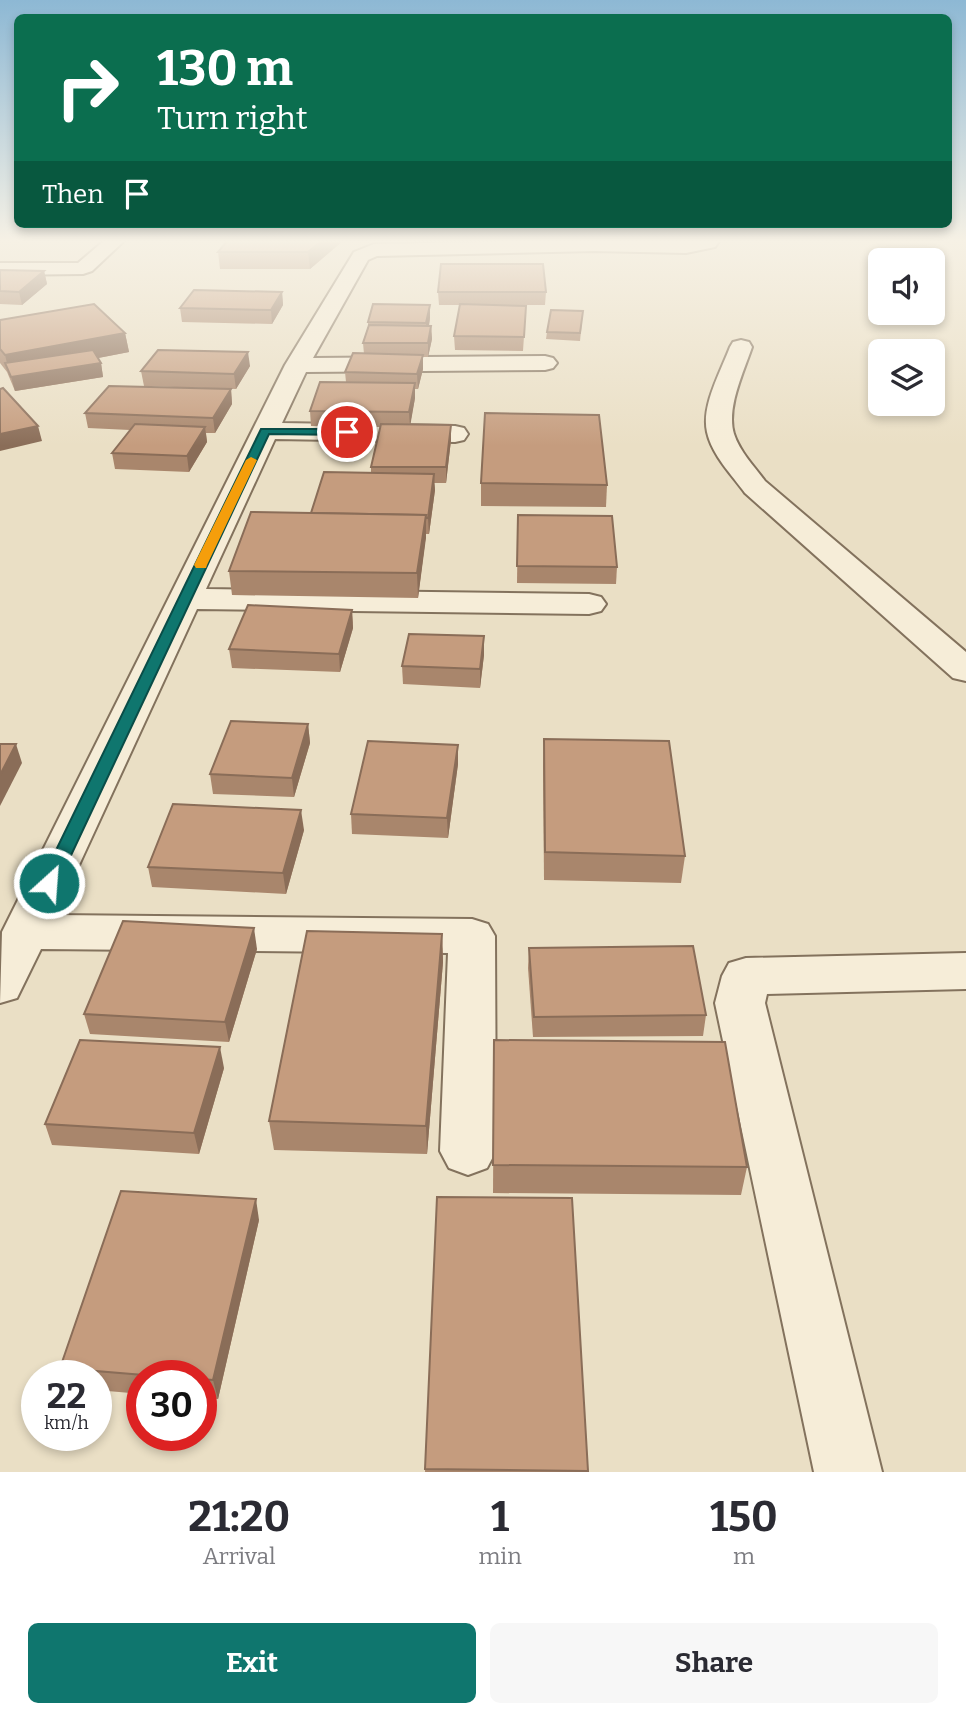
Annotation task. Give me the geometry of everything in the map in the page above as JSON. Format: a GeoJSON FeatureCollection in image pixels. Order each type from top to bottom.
{"type":"FeatureCollection","features":[{"type":"Feature","properties":{"kind":"street"},"geometry":{"type":"LineString","coordinates":[[0,985],[297,365],[330,309]]}},
{"type":"Feature","properties":{"kind":"street"},"geometry":{"type":"LineString","coordinates":[[741,346],[726,394],[719,429],[741,468],[755,487],[966,670]]}},
{"type":"Feature","properties":{"kind":"street"},"geometry":{"type":"LineString","coordinates":[[297,365],[545,363]]}},
{"type":"Feature","properties":{"kind":"street"},"geometry":{"type":"LineString","coordinates":[[265,431],[455,434]]}},
{"type":"Feature","properties":{"kind":"street"},"geometry":{"type":"LineString","coordinates":[[185,599],[589,604]]}},
{"type":"Feature","properties":{"kind":"street"},"geometry":{"type":"LineString","coordinates":[[25,932],[471,936],[468,1150]]}},
{"type":"Feature","properties":{"kind":"street"},"geometry":{"type":"LineString","coordinates":[[848,1472],[740,1003],[746,976],[966,971]]}},
{"type":"Feature","properties":{"kind":"building"},"geometry":{"type":"Polygon","coordinates":[[[66,309],[99,309],[125,333],[5,355],[0,349],[0,320],[66,309]]]}},
{"type":"Feature","properties":{"kind":"building"},"geometry":{"type":"Polygon","coordinates":[[[212,309],[272,309],[271,310],[212,309]]]}},
{"type":"Feature","properties":{"kind":"building"},"geometry":{"type":"Polygon","coordinates":[[[372,309],[429,309],[426,323],[368,322],[372,309]]]}},
{"type":"Feature","properties":{"kind":"building"},"geometry":{"type":"Polygon","coordinates":[[[459,309],[526,309],[524,337],[454,336],[459,309]]]}},
{"type":"Feature","properties":{"kind":"building"},"geometry":{"type":"Polygon","coordinates":[[[551,310],[583,311],[580,333],[547,332],[551,310]]]}},
{"type":"Feature","properties":{"kind":"building"},"geometry":{"type":"Polygon","coordinates":[[[369,325],[431,326],[428,343],[363,343],[369,325]]]}},
{"type":"Feature","properties":{"kind":"building"},"geometry":{"type":"Polygon","coordinates":[[[93,350],[101,363],[11,377],[5,363],[93,350]]]}},
{"type":"Feature","properties":{"kind":"building"},"geometry":{"type":"Polygon","coordinates":[[[158,350],[248,352],[234,374],[141,371],[158,350]]]}},
{"type":"Feature","properties":{"kind":"building"},"geometry":{"type":"Polygon","coordinates":[[[353,353],[423,355],[417,374],[345,372],[353,353]]]}},
{"type":"Feature","properties":{"kind":"building"},"geometry":{"type":"Polygon","coordinates":[[[320,382],[415,383],[409,412],[310,411],[320,382]]]}},
{"type":"Feature","properties":{"kind":"building"},"geometry":{"type":"Polygon","coordinates":[[[109,386],[231,389],[213,418],[85,413],[109,386]]]}},
{"type":"Feature","properties":{"kind":"building"},"geometry":{"type":"Polygon","coordinates":[[[3,388],[38,426],[0,434],[0,389],[3,388]]]}},
{"type":"Feature","properties":{"kind":"building"},"geometry":{"type":"Polygon","coordinates":[[[485,413],[599,415],[607,485],[481,483],[485,413]]]}},
{"type":"Feature","properties":{"kind":"building"},"geometry":{"type":"Polygon","coordinates":[[[135,424],[205,427],[187,456],[112,453],[135,424]]]}},
{"type":"Feature","properties":{"kind":"building"},"geometry":{"type":"Polygon","coordinates":[[[381,424],[451,425],[446,467],[371,467],[381,424]]]}},
{"type":"Feature","properties":{"kind":"building"},"geometry":{"type":"Polygon","coordinates":[[[324,472],[434,474],[428,518],[425,518],[426,515],[311,513],[324,472]]]}},
{"type":"Feature","properties":{"kind":"building"},"geometry":{"type":"Polygon","coordinates":[[[251,512],[426,515],[417,573],[229,571],[251,512]]]}},
{"type":"Feature","properties":{"kind":"building"},"geometry":{"type":"Polygon","coordinates":[[[518,515],[612,516],[617,567],[517,566],[518,515]]]}},
{"type":"Feature","properties":{"kind":"building"},"geometry":{"type":"Polygon","coordinates":[[[248,605],[352,610],[339,654],[229,649],[248,605]]]}},
{"type":"Feature","properties":{"kind":"building"},"geometry":{"type":"Polygon","coordinates":[[[409,634],[484,636],[480,669],[402,666],[409,634]]]}},
{"type":"Feature","properties":{"kind":"building"},"geometry":{"type":"Polygon","coordinates":[[[231,721],[308,724],[292,778],[210,774],[231,721]]]}},
{"type":"Feature","properties":{"kind":"building"},"geometry":{"type":"Polygon","coordinates":[[[544,739],[669,741],[685,856],[545,852],[544,739]]]}},
{"type":"Feature","properties":{"kind":"building"},"geometry":{"type":"Polygon","coordinates":[[[368,741],[458,745],[447,818],[351,814],[368,741]]]}},
{"type":"Feature","properties":{"kind":"building"},"geometry":{"type":"Polygon","coordinates":[[[0,744],[16,744],[0,775],[0,744]]]}},
{"type":"Feature","properties":{"kind":"building"},"geometry":{"type":"Polygon","coordinates":[[[173,804],[301,810],[283,873],[148,867],[173,804]]]}},
{"type":"Feature","properties":{"kind":"building"},"geometry":{"type":"Polygon","coordinates":[[[123,921],[254,928],[225,1022],[84,1014],[123,921]]]}},
{"type":"Feature","properties":{"kind":"building"},"geometry":{"type":"Polygon","coordinates":[[[307,931],[442,934],[426,1126],[269,1121],[307,931]]]}},
{"type":"Feature","properties":{"kind":"building"},"geometry":{"type":"Polygon","coordinates":[[[693,946],[706,1015],[534,1017],[529,948],[693,946]]]}},
{"type":"Feature","properties":{"kind":"building"},"geometry":{"type":"Polygon","coordinates":[[[80,1040],[220,1047],[194,1133],[45,1124],[80,1040]]]}},
{"type":"Feature","properties":{"kind":"building"},"geometry":{"type":"Polygon","coordinates":[[[494,1040],[725,1042],[747,1167],[493,1165],[494,1040]]]}},
{"type":"Feature","properties":{"kind":"building"},"geometry":{"type":"Polygon","coordinates":[[[121,1191],[256,1199],[217,1363],[217,1360],[126,1360],[126,1374],[112,1372],[112,1360],[63,1360],[121,1191]]]}},
{"type":"Feature","properties":{"kind":"building"},"geometry":{"type":"Polygon","coordinates":[[[437,1197],[572,1198],[588,1471],[425,1469],[437,1197]]]}},
{"type":"Feature","properties":{"kind":"slow traffic"},"geometry":{"type":"LineString","coordinates":[[201,565],[251,460]]}},
{"type":"Feature","properties":{"kind":"route"},"geometry":{"type":"LineString","coordinates":[[49,883],[265,431],[347,432]]}}]}
